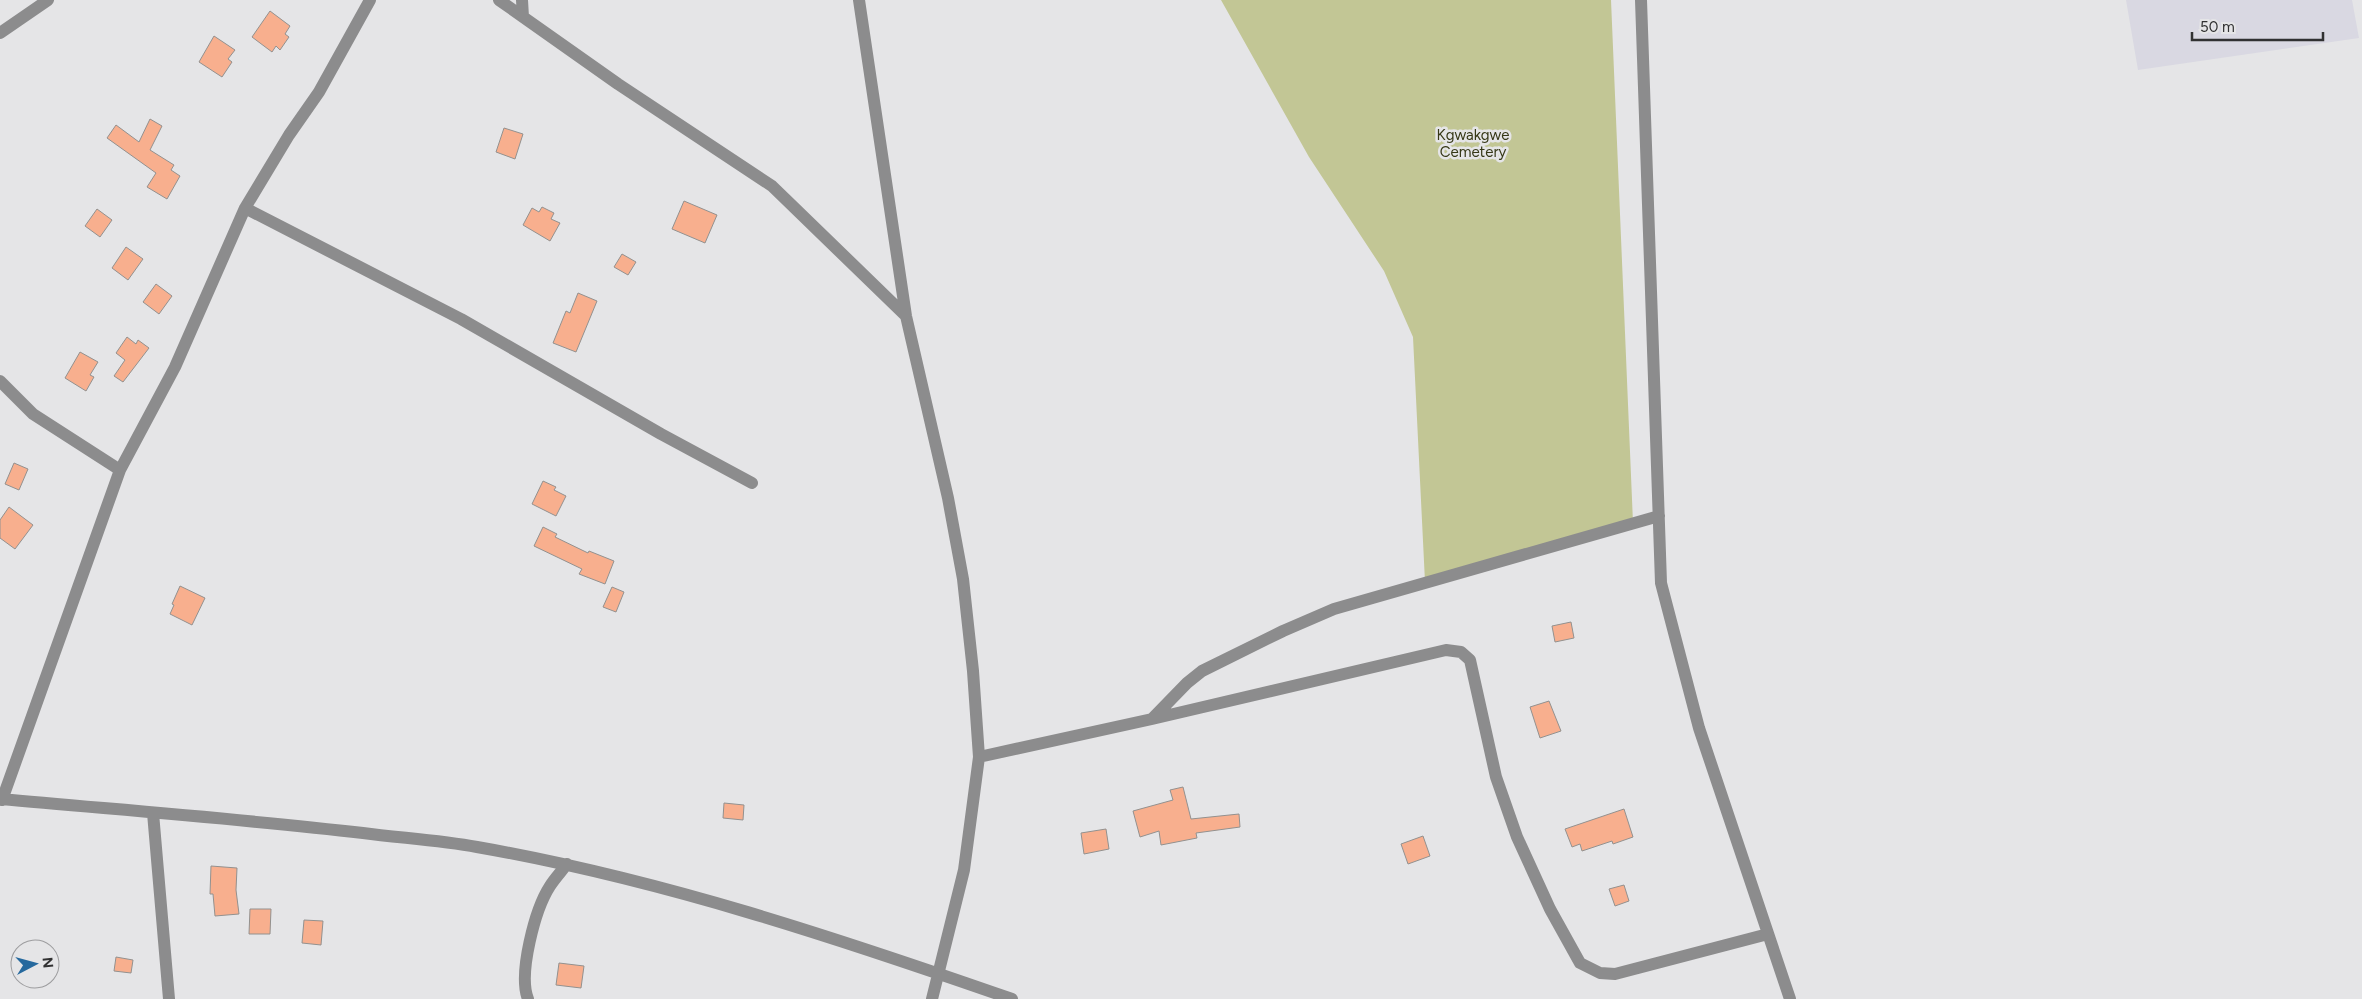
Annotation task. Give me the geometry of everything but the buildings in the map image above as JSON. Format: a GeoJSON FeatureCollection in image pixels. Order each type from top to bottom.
{"type":"FeatureCollection","features":[{"type":"Feature","properties":{"kind":"street"},"geometry":{"type":"LineString","coordinates":[[0,34],[48,0]]}},
{"type":"Feature","properties":{"kind":"street"},"geometry":{"type":"LineString","coordinates":[[370,0],[319,92],[289,135],[246,208],[175,367],[120,470],[1,800],[319,828],[474,846],[567,864],[689,895],[938,973],[1012,999]]}},
{"type":"Feature","properties":{"kind":"street"},"geometry":{"type":"LineString","coordinates":[[499,0],[618,84],[772,186],[906,316]]}},
{"type":"Feature","properties":{"kind":"street"},"geometry":{"type":"LineString","coordinates":[[522,0],[523,17]]}},
{"type":"Feature","properties":{"kind":"street"},"geometry":{"type":"LineString","coordinates":[[859,0],[906,316],[948,498],[963,579],[973,671],[979,757],[964,870],[932,999]]}},
{"type":"Feature","properties":{"kind":"street"},"geometry":{"type":"LineString","coordinates":[[1641,0],[1661,583],[1699,728],[1790,999]]}},
{"type":"Feature","properties":{"kind":"street"},"geometry":{"type":"LineString","coordinates":[[246,208],[461,319],[661,434],[752,483]]}},
{"type":"Feature","properties":{"kind":"street"},"geometry":{"type":"LineString","coordinates":[[0,381],[33,414],[120,470]]}},
{"type":"Feature","properties":{"kind":"street"},"geometry":{"type":"LineString","coordinates":[[1152,719],[1187,683],[1202,672],[1284,630],[1334,609],[1659,516]]}},
{"type":"Feature","properties":{"kind":"street"},"geometry":{"type":"LineString","coordinates":[[979,757],[1152,719],[1446,650],[1461,652],[1470,660],[1474,672],[1496,777],[1517,837],[1550,909],[1580,963],[1600,973],[1615,974],[1768,934]]}},
{"type":"Feature","properties":{"kind":"street"},"geometry":{"type":"LineString","coordinates":[[153,813],[169,999]]}},
{"type":"Feature","properties":{"kind":"street"},"geometry":{"type":"LineString","coordinates":[[528,999],[524,989],[527,960],[539,910],[550,886],[567,864]]}},
{"type":"Feature","properties":{"kind":"shaded area"},"geometry":{"type":"Polygon","coordinates":[[[2126,0],[2352,0],[2359,38],[2138,70],[2126,0]]]}},
{"type":"Feature","properties":{"kind":"green space","name":"Kgwakgwe Cemetery"},"geometry":{"type":"Polygon","coordinates":[[[1221,0],[1611,0],[1633,523],[1425,582],[1413,337],[1384,271],[1309,157],[1221,0]]]}}]}
